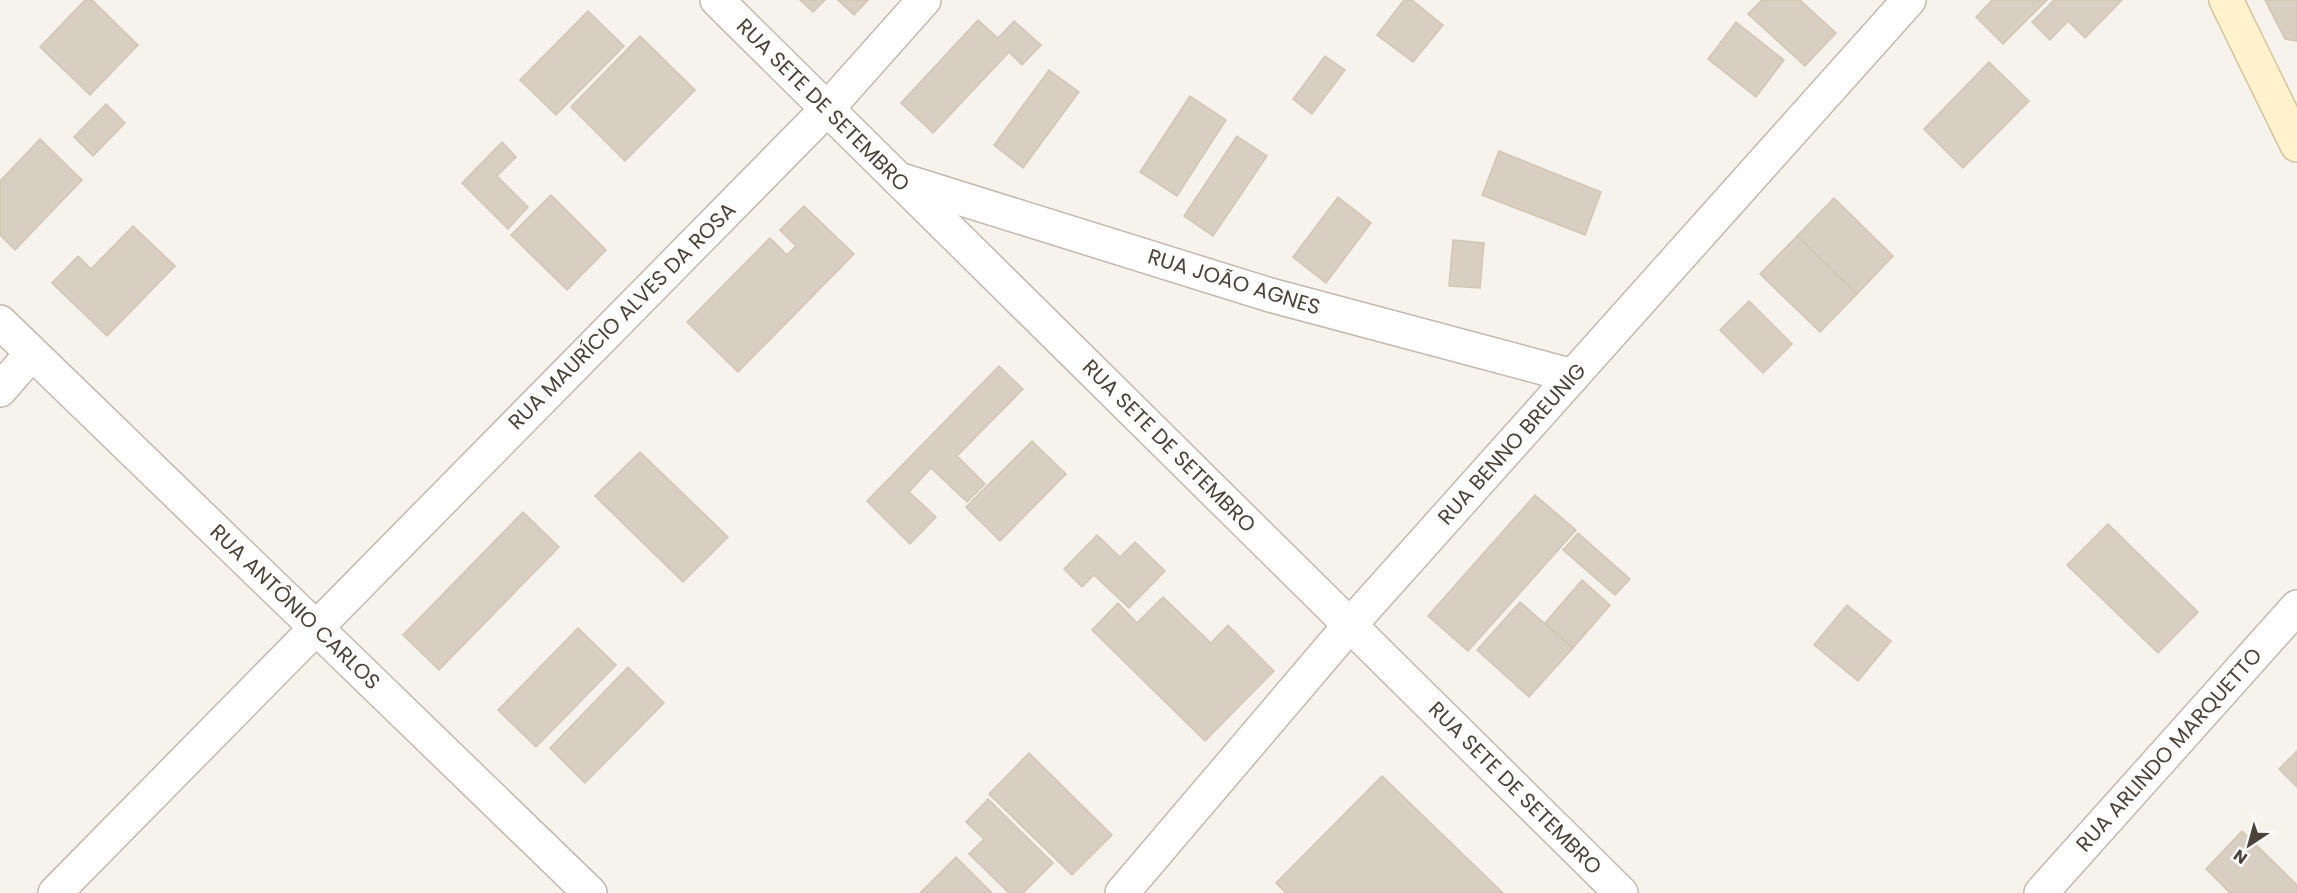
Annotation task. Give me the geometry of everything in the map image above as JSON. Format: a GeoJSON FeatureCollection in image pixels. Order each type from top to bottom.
{"type":"FeatureCollection","features":[{"type":"Feature","properties":{"kind":"main road"},"geometry":{"type":"LineString","coordinates":[[2226,0],[2294,131]]}},
{"type":"Feature","properties":{"kind":"street","name":"RUA SETE DE SETEMBRO"},"geometry":{"type":"LineString","coordinates":[[717,0],[1621,893]]}},
{"type":"Feature","properties":{"kind":"street","name":"RUA MAURÍCIO ALVES DA ROSA"},"geometry":{"type":"LineString","coordinates":[[55,893],[315,626],[827,109],[924,0]]}},
{"type":"Feature","properties":{"kind":"street","name":"RUA BENNO BREUNIG"},"geometry":{"type":"LineString","coordinates":[[1122,893],[1350,625],[1909,0]]}},
{"type":"Feature","properties":{"kind":"street","name":"RUA JOÃO AGNES"},"geometry":{"type":"LineString","coordinates":[[898,179],[1270,295],[1574,376]]}},
{"type":"Feature","properties":{"kind":"street","name":"RUA ANTÔNIO CARLOS"},"geometry":{"type":"LineString","coordinates":[[0,322],[590,893]]}},
{"type":"Feature","properties":{"kind":"street"},"geometry":{"type":"LineString","coordinates":[[0,390],[32,353]]}},
{"type":"Feature","properties":{"kind":"street","name":"RUA ARLINDO MARQUETTO"},"geometry":{"type":"LineString","coordinates":[[2040,893],[2297,607]]}},
{"type":"Feature","properties":{"kind":"building"},"geometry":{"type":"Polygon","coordinates":[[[85,0],[92,0],[138,45],[90,95],[40,47],[85,0]]]}},
{"type":"Feature","properties":{"kind":"building"},"geometry":{"type":"Polygon","coordinates":[[[800,0],[825,0],[813,12],[800,0]]]}},
{"type":"Feature","properties":{"kind":"building"},"geometry":{"type":"Polygon","coordinates":[[[838,0],[868,0],[854,15],[838,0]]]}},
{"type":"Feature","properties":{"kind":"building"},"geometry":{"type":"Polygon","coordinates":[[[1404,0],[1412,0],[1443,25],[1413,62],[1377,35],[1404,0]]]}},
{"type":"Feature","properties":{"kind":"building"},"geometry":{"type":"Polygon","coordinates":[[[1762,0],[1800,0],[1836,33],[1805,66],[1748,14],[1762,0]]]}},
{"type":"Feature","properties":{"kind":"building"},"geometry":{"type":"Polygon","coordinates":[[[1992,0],[2047,0],[2003,44],[1976,17],[1992,0]]]}},
{"type":"Feature","properties":{"kind":"building"},"geometry":{"type":"Polygon","coordinates":[[[2054,0],[2122,0],[2085,38],[2068,21],[2050,40],[2032,22],[2054,0]]]}},
{"type":"Feature","properties":{"kind":"building"},"geometry":{"type":"Polygon","coordinates":[[[2265,0],[2297,0],[2297,41],[2285,39],[2265,0]]]}},
{"type":"Feature","properties":{"kind":"building"},"geometry":{"type":"Polygon","coordinates":[[[588,11],[624,46],[556,115],[520,80],[588,11]]]}},
{"type":"Feature","properties":{"kind":"building"},"geometry":{"type":"Polygon","coordinates":[[[978,20],[998,38],[1014,21],[1041,45],[1022,65],[1009,52],[933,133],[901,103],[978,20]]]}},
{"type":"Feature","properties":{"kind":"building"},"geometry":{"type":"Polygon","coordinates":[[[1736,22],[1784,60],[1756,97],[1708,59],[1736,22]]]}},
{"type":"Feature","properties":{"kind":"building"},"geometry":{"type":"Polygon","coordinates":[[[640,36],[695,90],[625,161],[571,107],[640,36]]]}},
{"type":"Feature","properties":{"kind":"building"},"geometry":{"type":"Polygon","coordinates":[[[1325,56],[1345,70],[1312,114],[1293,99],[1325,56]]]}},
{"type":"Feature","properties":{"kind":"building"},"geometry":{"type":"Polygon","coordinates":[[[1989,62],[2029,101],[1963,168],[1924,129],[1989,62]]]}},
{"type":"Feature","properties":{"kind":"building"},"geometry":{"type":"Polygon","coordinates":[[[1049,70],[1079,92],[1023,168],[994,145],[1049,70]]]}},
{"type":"Feature","properties":{"kind":"building"},"geometry":{"type":"Polygon","coordinates":[[[1190,96],[1226,120],[1177,196],[1140,172],[1190,96]]]}},
{"type":"Feature","properties":{"kind":"building"},"geometry":{"type":"Polygon","coordinates":[[[106,104],[125,123],[93,156],[74,137],[106,104]]]}},
{"type":"Feature","properties":{"kind":"building"},"geometry":{"type":"Polygon","coordinates":[[[1237,136],[1267,156],[1213,236],[1184,216],[1237,136]]]}},
{"type":"Feature","properties":{"kind":"building"},"geometry":{"type":"Polygon","coordinates":[[[40,139],[82,180],[15,250],[0,235],[0,181],[40,139]]]}},
{"type":"Feature","properties":{"kind":"building"},"geometry":{"type":"Polygon","coordinates":[[[502,142],[516,157],[497,176],[528,207],[508,229],[462,183],[502,142]]]}},
{"type":"Feature","properties":{"kind":"building"},"geometry":{"type":"Polygon","coordinates":[[[1499,151],[1601,192],[1585,235],[1482,195],[1499,151]]]}},
{"type":"Feature","properties":{"kind":"building"},"geometry":{"type":"Polygon","coordinates":[[[551,195],[606,250],[567,290],[511,235],[551,195]]]}},
{"type":"Feature","properties":{"kind":"building"},"geometry":{"type":"Polygon","coordinates":[[[1338,197],[1371,223],[1326,283],[1293,257],[1338,197]]]}},
{"type":"Feature","properties":{"kind":"building"},"geometry":{"type":"Polygon","coordinates":[[[1834,198],[1893,256],[1857,294],[1797,236],[1834,198]]]}},
{"type":"Feature","properties":{"kind":"building"},"geometry":{"type":"Polygon","coordinates":[[[804,206],[854,254],[738,372],[687,322],[770,238],[787,255],[796,246],[780,230],[804,206]]]}},
{"type":"Feature","properties":{"kind":"building"},"geometry":{"type":"Polygon","coordinates":[[[133,226],[175,266],[107,336],[52,283],[78,256],[91,269],[133,226]]]}},
{"type":"Feature","properties":{"kind":"building"},"geometry":{"type":"Polygon","coordinates":[[[1797,236],[1857,294],[1820,332],[1760,274],[1797,236]]]}},
{"type":"Feature","properties":{"kind":"building"},"geometry":{"type":"Polygon","coordinates":[[[1453,240],[1484,243],[1480,288],[1449,286],[1453,240]]]}},
{"type":"Feature","properties":{"kind":"building"},"geometry":{"type":"Polygon","coordinates":[[[1749,301],[1792,344],[1763,373],[1720,330],[1749,301]]]}},
{"type":"Feature","properties":{"kind":"building"},"geometry":{"type":"Polygon","coordinates":[[[999,366],[1023,389],[957,456],[985,484],[967,502],[931,468],[909,492],[936,517],[910,544],[867,501],[999,366]]]}},
{"type":"Feature","properties":{"kind":"building"},"geometry":{"type":"Polygon","coordinates":[[[1032,441],[1066,474],[1000,541],[966,507],[1032,441]]]}},
{"type":"Feature","properties":{"kind":"building"},"geometry":{"type":"Polygon","coordinates":[[[640,452],[728,537],[683,582],[595,496],[640,452]]]}},
{"type":"Feature","properties":{"kind":"building"},"geometry":{"type":"Polygon","coordinates":[[[1535,495],[1576,530],[1468,651],[1428,616],[1535,495]]]}},
{"type":"Feature","properties":{"kind":"building"},"geometry":{"type":"Polygon","coordinates":[[[523,512],[559,547],[439,670],[403,635],[523,512]]]}},
{"type":"Feature","properties":{"kind":"building"},"geometry":{"type":"Polygon","coordinates":[[[2108,524],[2198,612],[2158,653],[2067,565],[2108,524]]]}},
{"type":"Feature","properties":{"kind":"building"},"geometry":{"type":"Polygon","coordinates":[[[1578,533],[1630,579],[1615,595],[1563,550],[1578,533]]]}},
{"type":"Feature","properties":{"kind":"building"},"geometry":{"type":"Polygon","coordinates":[[[1097,535],[1120,557],[1135,542],[1165,571],[1129,608],[1094,575],[1082,587],[1064,569],[1097,535]]]}},
{"type":"Feature","properties":{"kind":"building"},"geometry":{"type":"Polygon","coordinates":[[[1582,580],[1610,605],[1573,648],[1545,623],[1582,580]]]}},
{"type":"Feature","properties":{"kind":"building"},"geometry":{"type":"Polygon","coordinates":[[[1163,597],[1211,643],[1228,625],[1274,671],[1205,741],[1092,630],[1118,603],[1137,623],[1163,597]]]}},
{"type":"Feature","properties":{"kind":"building"},"geometry":{"type":"Polygon","coordinates":[[[1520,602],[1573,648],[1529,697],[1477,650],[1520,602]]]}},
{"type":"Feature","properties":{"kind":"building"},"geometry":{"type":"Polygon","coordinates":[[[1847,605],[1891,641],[1858,681],[1814,645],[1847,605]]]}},
{"type":"Feature","properties":{"kind":"building"},"geometry":{"type":"Polygon","coordinates":[[[578,628],[616,665],[536,747],[498,710],[578,628]]]}},
{"type":"Feature","properties":{"kind":"building"},"geometry":{"type":"Polygon","coordinates":[[[628,667],[664,703],[585,783],[550,748],[628,667]]]}},
{"type":"Feature","properties":{"kind":"building"},"geometry":{"type":"Polygon","coordinates":[[[2297,751],[2297,787],[2279,769],[2297,751]]]}},
{"type":"Feature","properties":{"kind":"building"},"geometry":{"type":"Polygon","coordinates":[[[1029,753],[1112,835],[1072,875],[989,794],[1029,753]]]}},
{"type":"Feature","properties":{"kind":"building"},"geometry":{"type":"Polygon","coordinates":[[[1382,776],[1503,893],[1286,893],[1276,883],[1382,776]]]}},
{"type":"Feature","properties":{"kind":"building"},"geometry":{"type":"Polygon","coordinates":[[[988,799],[1053,863],[1023,893],[1009,893],[969,854],[984,839],[966,822],[988,799]]]}},
{"type":"Feature","properties":{"kind":"building"},"geometry":{"type":"Polygon","coordinates":[[[2242,831],[2297,885],[2297,893],[2230,893],[2206,869],[2242,831]]]}},
{"type":"Feature","properties":{"kind":"building"},"geometry":{"type":"Polygon","coordinates":[[[956,857],[992,893],[920,893],[956,857]]]}}]}
